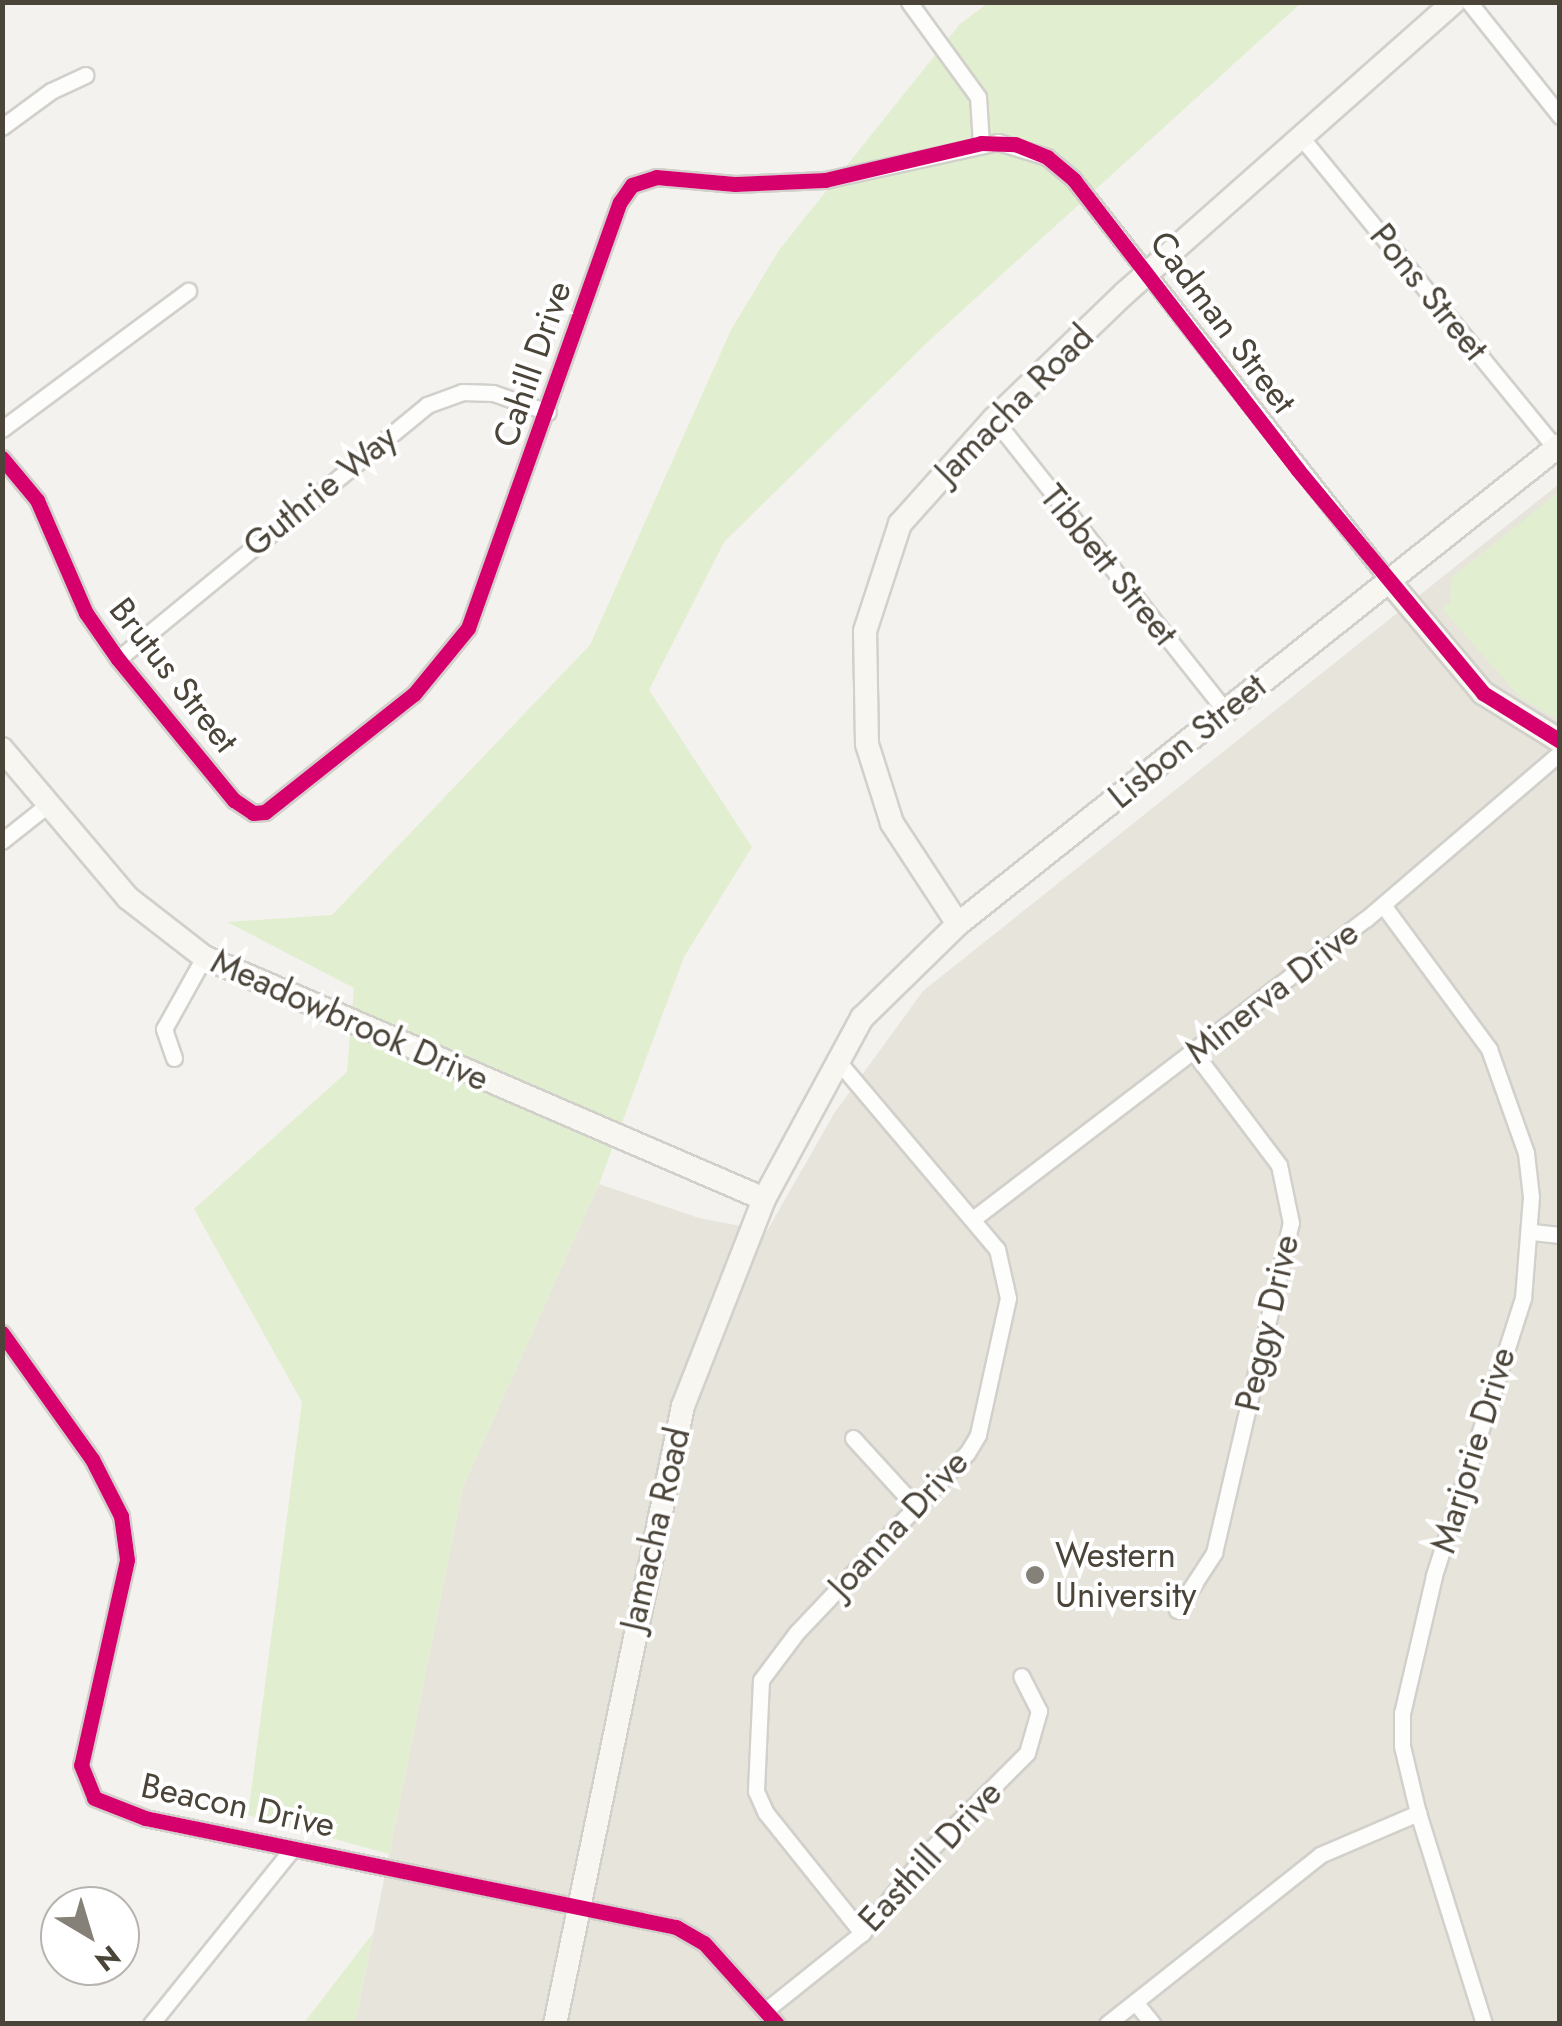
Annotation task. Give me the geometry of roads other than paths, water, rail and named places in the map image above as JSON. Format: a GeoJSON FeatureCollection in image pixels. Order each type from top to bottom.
{"type":"FeatureCollection","features":[{"type":"Feature","properties":{"kind":"main road","name":"Jamacha Road"},"geometry":{"type":"LineString","coordinates":[[958,924],[905,847],[881,797],[866,744],[862,660],[878,576],[900,524],[994,419],[1150,273],[1454,2]]}},
{"type":"Feature","properties":{"kind":"main road","name":"Lisbon Street"},"geometry":{"type":"LineString","coordinates":[[837,1060],[890,986],[958,924],[1558,446]]}},
{"type":"Feature","properties":{"kind":"main road"},"geometry":{"type":"LineString","coordinates":[[1389,581],[1482,693],[1560,742]]}},
{"type":"Feature","properties":{"kind":"main road","name":"Meadowbrook Drive"},"geometry":{"type":"LineString","coordinates":[[2,749],[46,806],[128,898],[204,957],[764,1199]]}},
{"type":"Feature","properties":{"kind":"main road","name":"Jamacha Road"},"geometry":{"type":"LineString","coordinates":[[555,2024],[683,1406],[764,1199],[837,1060]]}},
{"type":"Feature","properties":{"kind":"street"},"geometry":{"type":"LineString","coordinates":[[909,2],[978,97],[981,142]]}},
{"type":"Feature","properties":{"kind":"street"},"geometry":{"type":"LineString","coordinates":[[1469,2],[1560,116]]}},
{"type":"Feature","properties":{"kind":"street"},"geometry":{"type":"LineString","coordinates":[[2,128],[86,75]]}},
{"type":"Feature","properties":{"kind":"street","name":"Pons Street"},"geometry":{"type":"LineString","coordinates":[[1301,137],[1558,446]]}},
{"type":"Feature","properties":{"kind":"street","name":"Cadman Street"},"geometry":{"type":"LineString","coordinates":[[981,142],[1030,149],[1061,167],[1150,273],[1389,581]]}},
{"type":"Feature","properties":{"kind":"street","name":"Cahill Drive"},"geometry":{"type":"LineString","coordinates":[[253,813],[281,806],[445,661],[477,611],[620,202],[632,186],[656,177],[735,184],[825,180],[981,142]]}},
{"type":"Feature","properties":{"kind":"street"},"geometry":{"type":"LineString","coordinates":[[2,429],[188,291]]}},
{"type":"Feature","properties":{"kind":"street","name":"Guthrie Way"},"geometry":{"type":"LineString","coordinates":[[118,659],[427,405],[462,392],[493,393],[548,412]]}},
{"type":"Feature","properties":{"kind":"street","name":"Tibbett Street"},"geometry":{"type":"LineString","coordinates":[[994,419],[1226,710]]}},
{"type":"Feature","properties":{"kind":"street","name":"Brutus Street"},"geometry":{"type":"LineString","coordinates":[[2,458],[36,500],[86,613],[118,659],[234,800],[253,813]]}},
{"type":"Feature","properties":{"kind":"street","name":"Minerva Drive"},"geometry":{"type":"LineString","coordinates":[[974,1218],[1383,906],[1560,754]]}},
{"type":"Feature","properties":{"kind":"street"},"geometry":{"type":"LineString","coordinates":[[2,841],[46,806]]}},
{"type":"Feature","properties":{"kind":"street","name":"Marjorie Drive"},"geometry":{"type":"LineString","coordinates":[[1383,906],[1489,1049],[1526,1153],[1532,1232],[1523,1298],[1410,1662],[1402,1746],[1418,1812],[1484,2024]]}},
{"type":"Feature","properties":{"kind":"street"},"geometry":{"type":"LineString","coordinates":[[174,1058],[164,1029],[204,957]]}},
{"type":"Feature","properties":{"kind":"street","name":"Peggy Drive"},"geometry":{"type":"LineString","coordinates":[[1178,1610],[1214,1552],[1291,1223],[1279,1164],[1194,1052]]}},
{"type":"Feature","properties":{"kind":"street","name":"Joanna Drive"},"geometry":{"type":"LineString","coordinates":[[837,1060],[974,1218],[1005,1272],[1005,1324],[978,1436],[764,1669],[754,1735],[756,1791],[766,1814],[862,1932]]}},
{"type":"Feature","properties":{"kind":"street"},"geometry":{"type":"LineString","coordinates":[[1532,1232],[1560,1235]]}},
{"type":"Feature","properties":{"kind":"street","name":"Beacon Drive"},"geometry":{"type":"LineString","coordinates":[[2,1333],[92,1460],[121,1516],[127,1560],[86,1731],[84,1784],[108,1807],[676,1926],[704,1943],[771,2017]]}},
{"type":"Feature","properties":{"kind":"street"},"geometry":{"type":"LineString","coordinates":[[854,1438],[916,1507]]}},
{"type":"Feature","properties":{"kind":"street","name":"Easthill Drive"},"geometry":{"type":"LineString","coordinates":[[771,2017],[862,1932],[925,1855],[1027,1752],[1040,1711],[1021,1676]]}},
{"type":"Feature","properties":{"kind":"street"},"geometry":{"type":"LineString","coordinates":[[1107,2024],[1320,1854],[1418,1812]]}},
{"type":"Feature","properties":{"kind":"street"},"geometry":{"type":"LineString","coordinates":[[151,2024],[292,1848]]}},
{"type":"Feature","properties":{"kind":"street"},"geometry":{"type":"LineString","coordinates":[[1136,2002],[1153,2024]]}},
{"type":"Feature","properties":{"kind":"place","name":"Western University"},"geometry":{"type":"Point","coordinates":[1035,1575]}}]}
